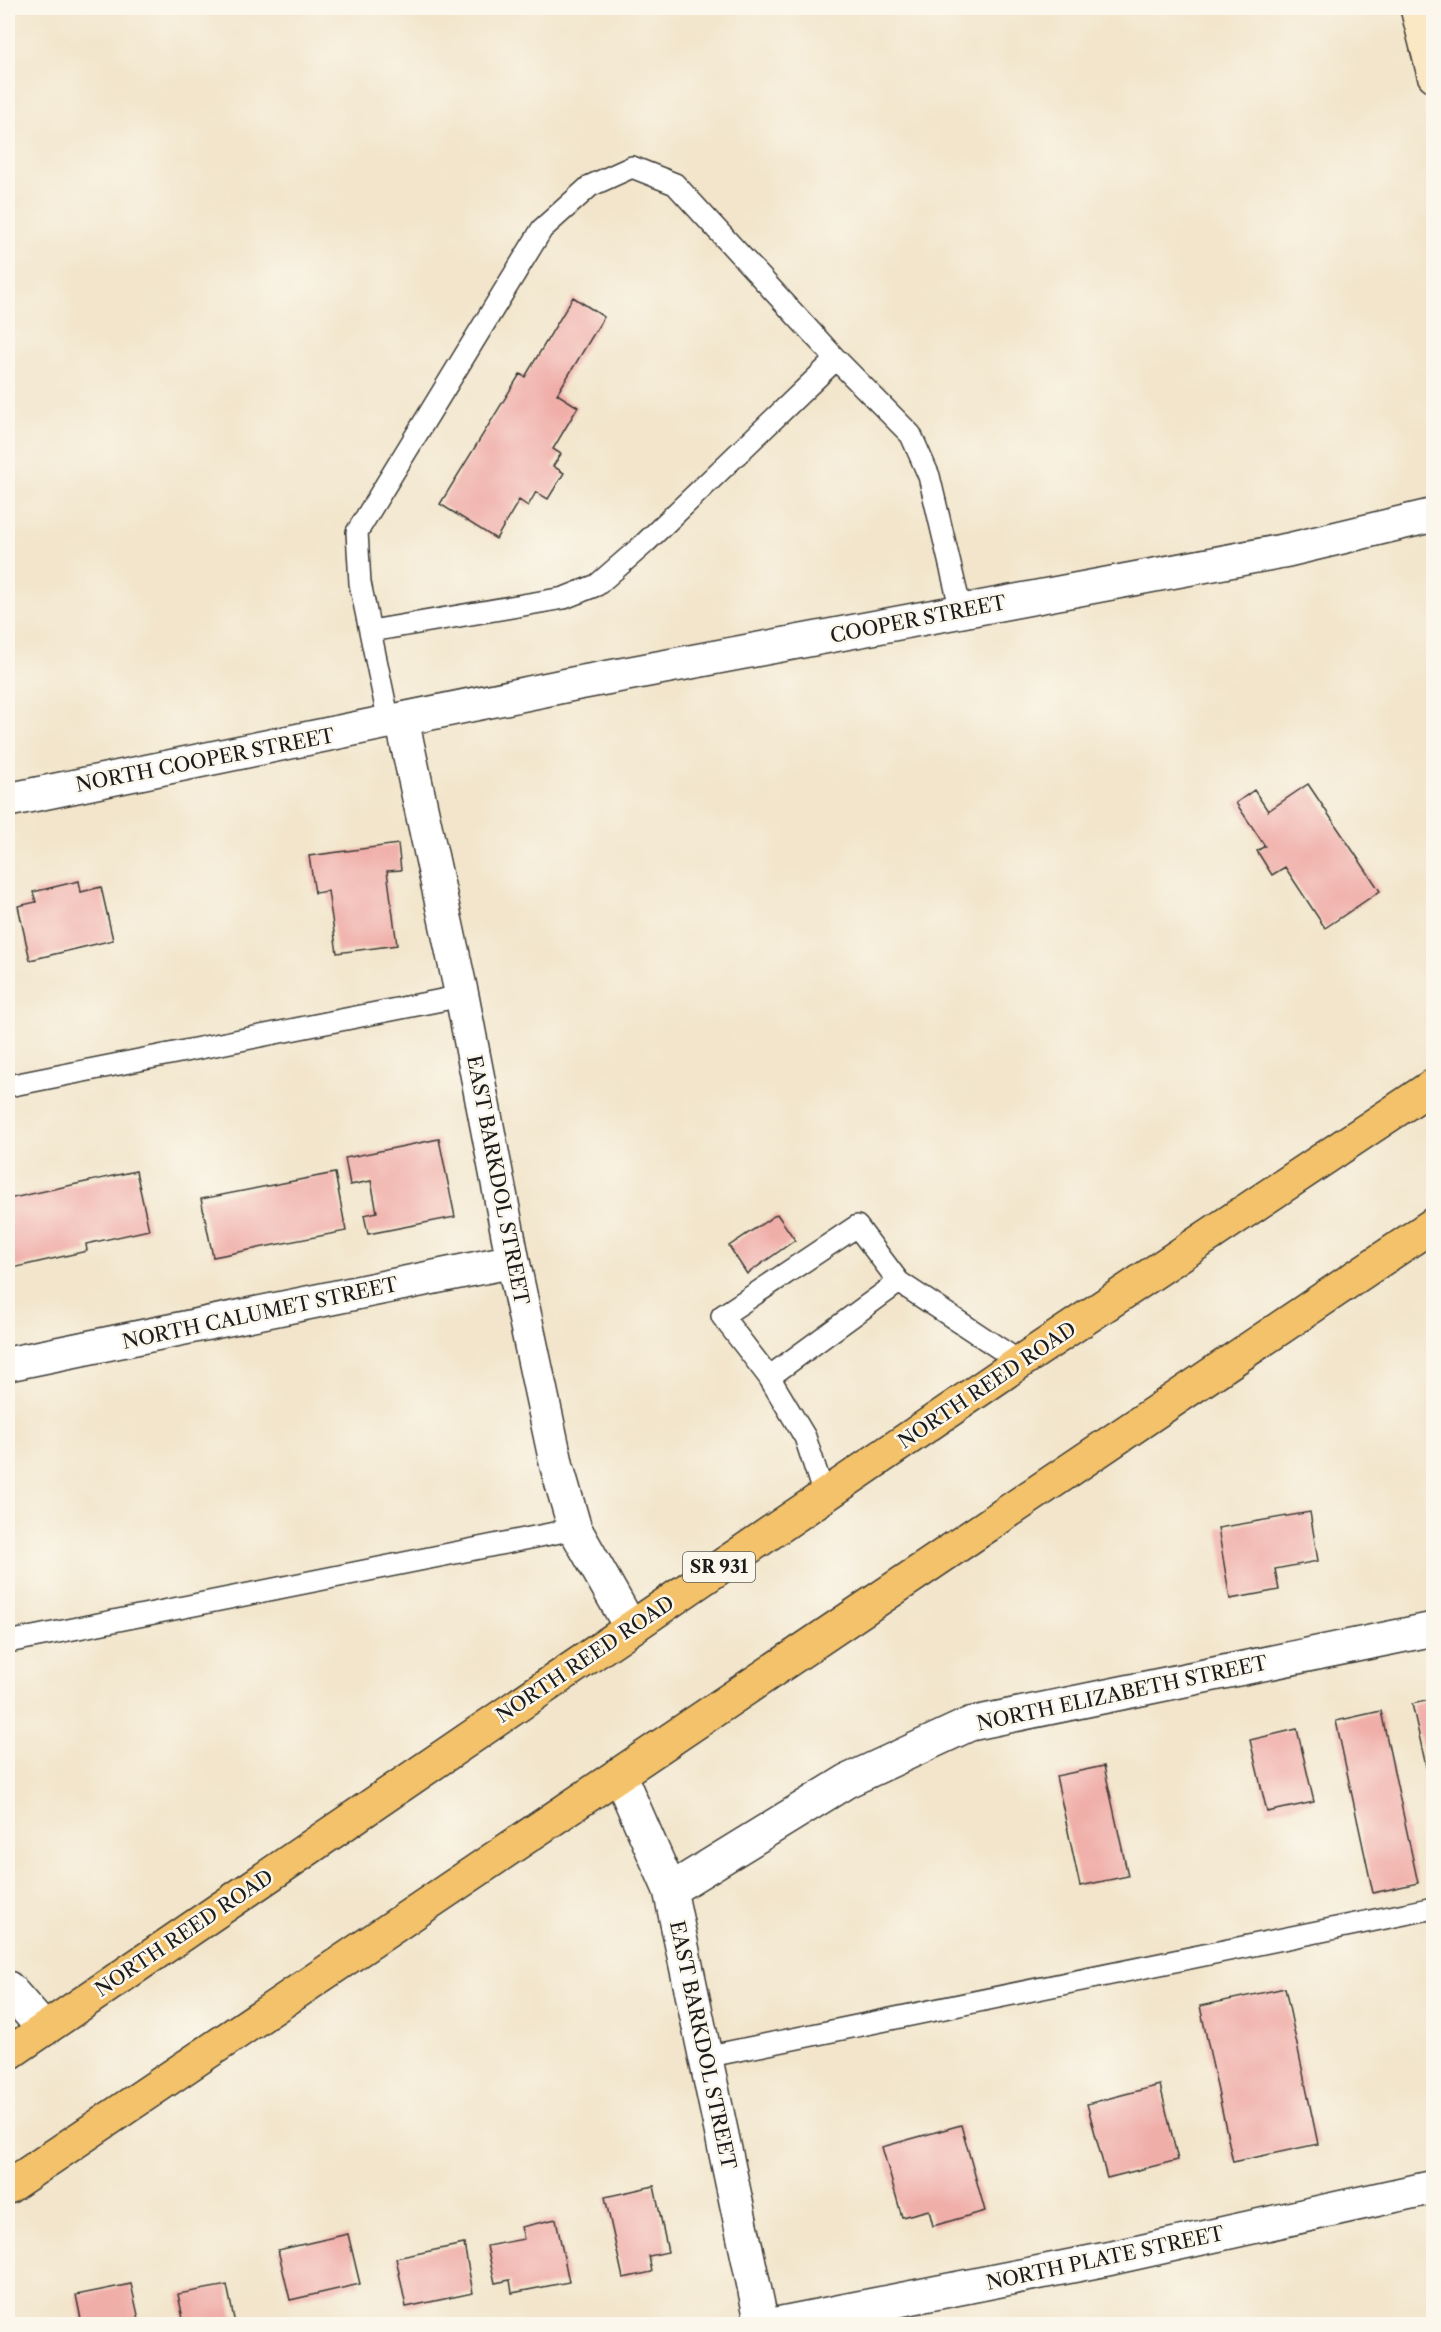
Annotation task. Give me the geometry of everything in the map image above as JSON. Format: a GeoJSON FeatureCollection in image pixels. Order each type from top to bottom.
{"type":"FeatureCollection","features":[{"type":"Feature","properties":{"kind":"main road","name":"NORTH REED ROAD"},"geometry":{"type":"LineString","coordinates":[[8,2054],[824,1495],[1434,1085]]}},
{"type":"Feature","properties":{"kind":"main road"},"geometry":{"type":"LineString","coordinates":[[8,2187],[1434,1224]]}},
{"type":"Feature","properties":{"kind":"street"},"geometry":{"type":"LineString","coordinates":[[1417,8],[1434,75]]}},
{"type":"Feature","properties":{"kind":"street","name":"COOPER STREET"},"geometry":{"type":"LineString","coordinates":[[396,721],[573,684],[1288,550],[1434,515]]}},
{"type":"Feature","properties":{"kind":"street","name":"NORTH COOPER STREET"},"geometry":{"type":"LineString","coordinates":[[8,800],[396,721]]}},
{"type":"Feature","properties":{"kind":"street","name":"EAST BARKDOL STREET"},"geometry":{"type":"LineString","coordinates":[[396,721],[462,996],[513,1261],[557,1467],[575,1529],[631,1628]]}},
{"type":"Feature","properties":{"kind":"street","name":"NORTH CALUMET STREET"},"geometry":{"type":"LineString","coordinates":[[8,1364],[513,1261]]}},
{"type":"Feature","properties":{"kind":"street","name":"NORTH ELIZABETH STREET"},"geometry":{"type":"LineString","coordinates":[[670,1890],[847,1781],[970,1724],[1434,1629]]}},
{"type":"Feature","properties":{"kind":"street","name":"EAST BARKDOL STREET"},"geometry":{"type":"LineString","coordinates":[[619,1774],[670,1890],[762,2325]]}},
{"type":"Feature","properties":{"kind":"street"},"geometry":{"type":"LineString","coordinates":[[8,1988],[44,2029]]}},
{"type":"Feature","properties":{"kind":"street","name":"NORTH PLATE STREET"},"geometry":{"type":"LineString","coordinates":[[777,2325],[1112,2258],[1434,2187]]}},
{"type":"Feature","properties":{"kind":"lane"},"geometry":{"type":"LineString","coordinates":[[396,721],[360,583],[357,531],[542,229],[590,186],[632,167],[675,184],[836,358],[912,435],[929,476],[961,611]]}},
{"type":"Feature","properties":{"kind":"lane"},"geometry":{"type":"LineString","coordinates":[[371,631],[564,598],[597,585],[644,544],[836,358]]}},
{"type":"Feature","properties":{"kind":"lane"},"geometry":{"type":"LineString","coordinates":[[8,1086],[462,996]]}},
{"type":"Feature","properties":{"kind":"lane"},"geometry":{"type":"LineString","coordinates":[[824,1495],[805,1437],[769,1377],[722,1316],[857,1226],[899,1282],[1020,1362]]}},
{"type":"Feature","properties":{"kind":"lane"},"geometry":{"type":"LineString","coordinates":[[769,1377],[899,1282]]}},
{"type":"Feature","properties":{"kind":"lane"},"geometry":{"type":"LineString","coordinates":[[8,1642],[575,1529]]}},
{"type":"Feature","properties":{"kind":"lane"},"geometry":{"type":"LineString","coordinates":[[705,2057],[1434,1908]]}},
{"type":"Feature","properties":{"kind":"building"},"geometry":{"type":"Polygon","coordinates":[[[573,297],[604,317],[557,394],[578,407],[553,449],[561,454],[553,466],[564,473],[548,499],[536,492],[528,506],[519,500],[496,539],[440,504],[520,374],[525,377],[573,297]]]}},
{"type":"Feature","properties":{"kind":"building"},"geometry":{"type":"Polygon","coordinates":[[[1308,784],[1380,891],[1325,928],[1285,867],[1272,875],[1257,851],[1265,846],[1236,803],[1254,790],[1268,811],[1308,784]]]}},
{"type":"Feature","properties":{"kind":"building"},"geometry":{"type":"Polygon","coordinates":[[[398,844],[401,870],[387,871],[397,945],[337,953],[328,891],[315,893],[309,856],[398,844]]]}},
{"type":"Feature","properties":{"kind":"building"},"geometry":{"type":"Polygon","coordinates":[[[79,881],[81,892],[101,887],[113,940],[30,960],[18,906],[36,902],[33,892],[79,881]]]}},
{"type":"Feature","properties":{"kind":"building"},"geometry":{"type":"Polygon","coordinates":[[[439,1139],[455,1217],[368,1234],[364,1215],[377,1212],[371,1181],[350,1185],[345,1158],[439,1139]]]}},
{"type":"Feature","properties":{"kind":"building"},"geometry":{"type":"Polygon","coordinates":[[[136,1171],[149,1230],[86,1244],[87,1251],[8,1269],[8,1199],[136,1171]]]}},
{"type":"Feature","properties":{"kind":"building"},"geometry":{"type":"Polygon","coordinates":[[[335,1173],[346,1231],[213,1257],[201,1199],[335,1173]]]}},
{"type":"Feature","properties":{"kind":"building"},"geometry":{"type":"Polygon","coordinates":[[[777,1214],[795,1240],[747,1274],[729,1246],[777,1214]]]}},
{"type":"Feature","properties":{"kind":"building"},"geometry":{"type":"Polygon","coordinates":[[[1310,1512],[1318,1561],[1275,1569],[1279,1590],[1230,1599],[1218,1528],[1310,1512]]]}},
{"type":"Feature","properties":{"kind":"building"},"geometry":{"type":"Polygon","coordinates":[[[1434,1699],[1434,1797],[1433,1797],[1412,1704],[1434,1699]]]}},
{"type":"Feature","properties":{"kind":"building"},"geometry":{"type":"Polygon","coordinates":[[[1381,1711],[1418,1883],[1373,1893],[1336,1721],[1381,1711]]]}},
{"type":"Feature","properties":{"kind":"building"},"geometry":{"type":"Polygon","coordinates":[[[1297,1729],[1314,1802],[1267,1812],[1250,1740],[1297,1729]]]}},
{"type":"Feature","properties":{"kind":"building"},"geometry":{"type":"Polygon","coordinates":[[[1104,1766],[1128,1876],[1080,1886],[1056,1776],[1104,1766]]]}},
{"type":"Feature","properties":{"kind":"building"},"geometry":{"type":"Polygon","coordinates":[[[1285,1988],[1318,2144],[1233,2162],[1200,2006],[1285,1988]]]}},
{"type":"Feature","properties":{"kind":"building"},"geometry":{"type":"Polygon","coordinates":[[[1160,2085],[1178,2160],[1107,2178],[1087,2104],[1160,2085]]]}},
{"type":"Feature","properties":{"kind":"building"},"geometry":{"type":"Polygon","coordinates":[[[961,2125],[985,2211],[933,2226],[929,2210],[902,2217],[882,2147],[961,2125]]]}},
{"type":"Feature","properties":{"kind":"building"},"geometry":{"type":"Polygon","coordinates":[[[654,2186],[668,2252],[649,2256],[652,2272],[623,2278],[605,2197],[654,2186]]]}},
{"type":"Feature","properties":{"kind":"building"},"geometry":{"type":"Polygon","coordinates":[[[556,2219],[569,2282],[512,2293],[510,2280],[495,2283],[487,2246],[524,2239],[521,2227],[556,2219]]]}},
{"type":"Feature","properties":{"kind":"building"},"geometry":{"type":"Polygon","coordinates":[[[348,2234],[360,2284],[290,2300],[278,2250],[348,2234]]]}},
{"type":"Feature","properties":{"kind":"building"},"geometry":{"type":"Polygon","coordinates":[[[464,2244],[473,2293],[406,2307],[396,2258],[464,2244]]]}},
{"type":"Feature","properties":{"kind":"building"},"geometry":{"type":"Polygon","coordinates":[[[131,2284],[140,2324],[82,2324],[76,2295],[131,2284]]]}},
{"type":"Feature","properties":{"kind":"building"},"geometry":{"type":"Polygon","coordinates":[[[227,2285],[235,2324],[184,2324],[178,2294],[227,2285]]]}}]}
